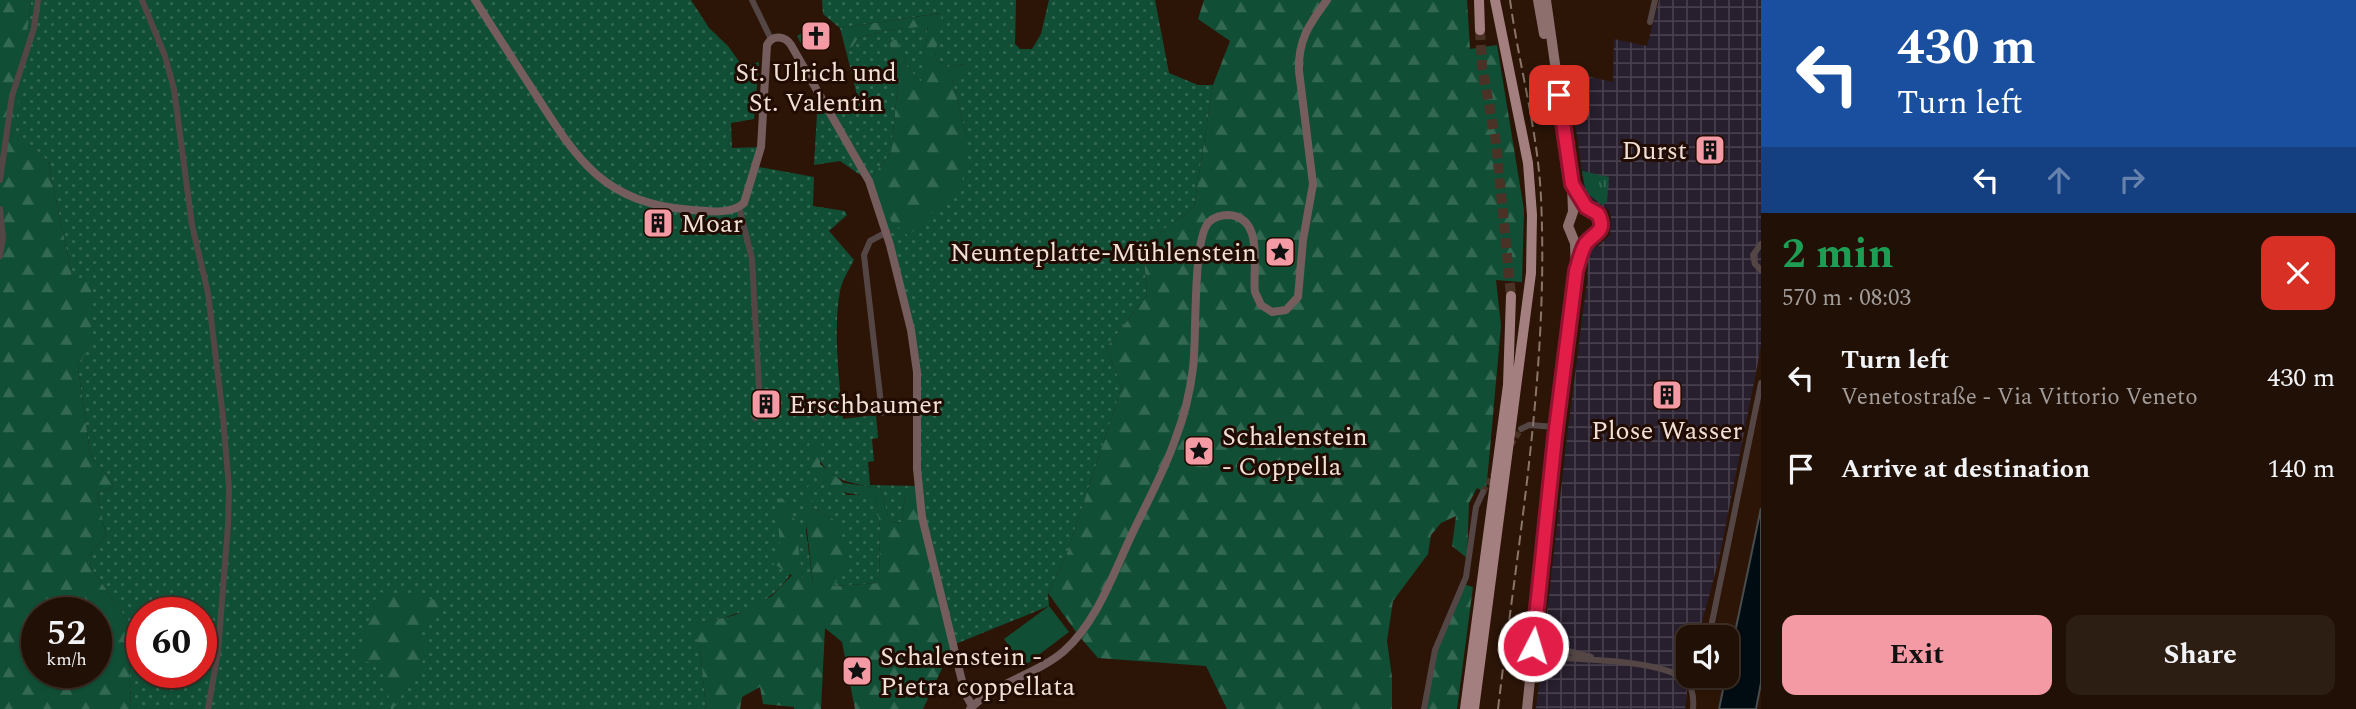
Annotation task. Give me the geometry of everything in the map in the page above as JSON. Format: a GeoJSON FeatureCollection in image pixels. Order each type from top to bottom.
{"type":"FeatureCollection","features":[{"type":"Feature","properties":{"kind":"highway"},"geometry":{"type":"LineString","coordinates":[[1479,0],[1480,30]]}},
{"type":"Feature","properties":{"kind":"highway"},"geometry":{"type":"LineString","coordinates":[[1474,709],[1531,273],[1528,163],[1495,0]]}},
{"type":"Feature","properties":{"kind":"highway"},"geometry":{"type":"LineString","coordinates":[[1465,709],[1508,384],[1511,296]]}},
{"type":"Feature","properties":{"kind":"main road"},"geometry":{"type":"LineString","coordinates":[[1538,0],[1550,72],[1559,95]]}},
{"type":"Feature","properties":{"kind":"main road"},"geometry":{"type":"LineString","coordinates":[[1527,709],[1556,427],[1576,271],[1573,235],[1568,226],[1573,212],[1572,184],[1546,0]]}},
{"type":"Feature","properties":{"kind":"main road"},"geometry":{"type":"LineString","coordinates":[[1572,184],[1586,207],[1595,211],[1601,221],[1599,233],[1588,240],[1576,271]]}},
{"type":"Feature","properties":{"kind":"main road"},"geometry":{"type":"LineString","coordinates":[[1573,212],[1586,207]]}},
{"type":"Feature","properties":{"kind":"main road"},"geometry":{"type":"LineString","coordinates":[[1573,235],[1588,240]]}},
{"type":"Feature","properties":{"kind":"street"},"geometry":{"type":"LineString","coordinates":[[0,180],[12,96],[34,28],[38,0]]}},
{"type":"Feature","properties":{"kind":"street"},"geometry":{"type":"LineString","coordinates":[[142,0],[165,56],[174,89],[190,214],[208,293],[223,417],[229,488],[228,525],[218,652],[208,709]]}},
{"type":"Feature","properties":{"kind":"street"},"geometry":{"type":"LineString","coordinates":[[475,0],[569,146],[598,178],[619,191],[647,202],[701,210],[728,210],[739,207],[747,195],[761,147],[767,43],[771,39],[782,38],[791,45],[869,181],[887,232],[909,320],[917,372],[917,469],[922,517],[965,693],[972,708],[989,694],[1067,649],[1085,626],[1106,589],[1169,456],[1184,413],[1194,365],[1200,249],[1206,225],[1214,218],[1228,215],[1241,219],[1250,228],[1254,241],[1255,292],[1257,300],[1266,309],[1278,312],[1286,310],[1298,297],[1303,240],[1313,184],[1298,52],[1302,38],[1327,0]]}},
{"type":"Feature","properties":{"kind":"street"},"geometry":{"type":"LineString","coordinates":[[752,0],[771,39]]}},
{"type":"Feature","properties":{"kind":"street"},"geometry":{"type":"LineString","coordinates":[[1650,22],[1655,0]]}},
{"type":"Feature","properties":{"kind":"street"},"geometry":{"type":"LineString","coordinates":[[739,207],[748,233],[752,259],[759,388],[755,418]]}},
{"type":"Feature","properties":{"kind":"street"},"geometry":{"type":"LineString","coordinates":[[0,209],[3,238],[0,256]]}},
{"type":"Feature","properties":{"kind":"street"},"geometry":{"type":"LineString","coordinates":[[882,413],[864,255],[870,241],[887,232]]}},
{"type":"Feature","properties":{"kind":"street"},"geometry":{"type":"LineString","coordinates":[[1761,244],[1754,255],[1755,264],[1761,270]]}},
{"type":"Feature","properties":{"kind":"street"},"geometry":{"type":"LineString","coordinates":[[1711,625],[1761,383]]}},
{"type":"Feature","properties":{"kind":"street"},"geometry":{"type":"LineString","coordinates":[[1521,429],[1529,425],[1556,427]]}},
{"type":"Feature","properties":{"kind":"street"},"geometry":{"type":"LineString","coordinates":[[1424,709],[1435,650],[1466,577],[1476,507],[1483,492]]}},
{"type":"Feature","properties":{"kind":"street"},"geometry":{"type":"LineString","coordinates":[[1536,617],[1546,637],[1564,650]]}},
{"type":"Feature","properties":{"kind":"street"},"geometry":{"type":"LineString","coordinates":[[1533,651],[1564,650],[1600,660]]}},
{"type":"Feature","properties":{"kind":"street"},"geometry":{"type":"LineString","coordinates":[[1533,651],[1600,660],[1676,675]]}},
{"type":"Feature","properties":{"kind":"street"},"geometry":{"type":"LineString","coordinates":[[1690,688],[1693,709]]}},
{"type":"Feature","properties":{"kind":"shaded area"},"geometry":{"type":"Polygon","coordinates":[[[1659,0],[1761,0],[1761,347],[1719,559],[1701,625],[1676,625],[1676,688],[1687,688],[1685,709],[1536,709],[1588,258],[1590,248],[1598,246],[1610,235],[1611,217],[1609,210],[1585,193],[1568,72],[1613,82],[1614,39],[1647,46],[1659,0]]]}},
{"type":"Feature","properties":{"kind":"shaded area"},"geometry":{"type":"Polygon","coordinates":[[[1761,508],[1761,683],[1756,709],[1719,709],[1723,688],[1739,688],[1739,625],[1737,625],[1761,508]]]}},
{"type":"Feature","properties":{"kind":"green space"},"geometry":{"type":"Polygon","coordinates":[[[0,0],[31,0],[15,130],[48,161],[72,276],[91,284],[91,342],[78,367],[90,453],[114,486],[97,493],[106,535],[86,560],[111,597],[21,597],[21,688],[112,688],[112,598],[126,618],[126,688],[130,688],[131,709],[0,709],[0,0]]]}},
{"type":"Feature","properties":{"kind":"green space"},"geometry":{"type":"Polygon","coordinates":[[[31,0],[691,0],[709,28],[728,46],[743,67],[759,62],[754,119],[731,123],[732,148],[763,147],[759,167],[814,177],[813,206],[845,211],[847,215],[829,231],[854,260],[842,283],[838,306],[837,355],[843,419],[876,415],[878,438],[872,439],[874,461],[868,462],[870,485],[917,486],[917,372],[880,210],[967,139],[952,78],[965,64],[947,67],[935,58],[941,13],[840,28],[823,14],[822,0],[1016,0],[1015,44],[1020,49],[1032,49],[1041,34],[1049,0],[1155,0],[1169,73],[1198,85],[1213,85],[1194,207],[1143,245],[1147,295],[1106,348],[1122,386],[1065,559],[1048,593],[1049,606],[953,645],[905,494],[902,522],[890,523],[880,488],[846,481],[830,473],[810,444],[811,469],[847,495],[875,495],[880,527],[879,583],[832,586],[833,519],[813,508],[810,484],[806,531],[813,583],[803,583],[799,556],[781,586],[757,605],[694,625],[700,648],[706,709],[131,709],[130,688],[217,688],[217,597],[126,597],[126,618],[86,560],[106,535],[97,493],[114,486],[90,453],[78,367],[91,341],[72,276],[48,161],[14,130],[31,0]]]}},
{"type":"Feature","properties":{"kind":"green space"},"geometry":{"type":"Polygon","coordinates":[[[1204,0],[1467,0],[1470,49],[1497,45],[1524,210],[1522,282],[1496,280],[1501,326],[1486,493],[1477,488],[1469,503],[1467,558],[1452,546],[1456,516],[1441,523],[1431,535],[1428,554],[1393,601],[1387,641],[1392,677],[1392,709],[1227,709],[1206,666],[1098,658],[1048,593],[1065,559],[1122,386],[1106,348],[1147,295],[1143,245],[1194,207],[1213,85],[1230,41],[1198,19],[1204,0]]]}},
{"type":"Feature","properties":{"kind":"green space"},"geometry":{"type":"Polygon","coordinates":[[[942,13],[935,58],[947,67],[965,64],[967,69],[952,78],[967,139],[962,185],[908,236],[880,210],[869,181],[891,152],[898,83],[889,41],[898,39],[907,67],[921,82],[928,26],[889,30],[858,38],[847,55],[840,28],[942,13]]]}},
{"type":"Feature","properties":{"kind":"green space"},"geometry":{"type":"Polygon","coordinates":[[[818,23],[825,23],[830,30],[831,41],[820,42],[821,48],[803,47],[797,36],[818,23]]]}},
{"type":"Feature","properties":{"kind":"green space"},"geometry":{"type":"Polygon","coordinates":[[[928,25],[922,83],[907,67],[898,40],[889,41],[898,83],[891,152],[869,181],[840,161],[814,165],[817,114],[835,112],[858,99],[847,55],[858,38],[889,30],[928,25]]]}},
{"type":"Feature","properties":{"kind":"green space"},"geometry":{"type":"Polygon","coordinates":[[[1582,171],[1609,177],[1607,202],[1602,205],[1586,192],[1582,171]]]}},
{"type":"Feature","properties":{"kind":"green space"},"geometry":{"type":"Polygon","coordinates":[[[822,442],[820,464],[844,483],[880,488],[890,523],[902,522],[905,494],[918,486],[953,645],[923,709],[855,709],[842,642],[825,628],[821,709],[794,709],[763,704],[760,687],[742,697],[740,709],[706,709],[700,648],[693,625],[735,615],[772,596],[792,575],[769,561],[780,551],[777,499],[785,498],[795,521],[803,583],[813,583],[803,495],[811,482],[813,508],[833,519],[847,547],[848,566],[833,586],[879,583],[880,527],[875,496],[837,490],[820,482],[810,467],[809,444],[822,442]]]}},
{"type":"Feature","properties":{"kind":"green space"},"geometry":{"type":"Polygon","coordinates":[[[1463,584],[1473,587],[1457,709],[1424,709],[1435,650],[1463,584]]]}},
{"type":"Feature","properties":{"kind":"green space"},"geometry":{"type":"Polygon","coordinates":[[[378,592],[454,602],[413,633],[431,648],[393,709],[382,666],[357,659],[378,592]]]}},
{"type":"Feature","properties":{"kind":"green space"},"geometry":{"type":"Polygon","coordinates":[[[1049,606],[1069,632],[1024,666],[1004,639],[1049,606]]]}},
{"type":"Feature","properties":{"kind":"tunnel"},"geometry":{"type":"LineString","coordinates":[[1480,30],[1482,66],[1496,143],[1511,296]]}},
{"type":"Feature","properties":{"kind":"tunnel"},"geometry":{"type":"LineString","coordinates":[[1511,445],[1521,429]]}},
{"type":"Feature","properties":{"kind":"tunnel"},"geometry":{"type":"LineString","coordinates":[[1483,492],[1493,475]]}},
{"type":"Feature","properties":{"kind":"railway"},"geometry":{"type":"LineString","coordinates":[[1498,709],[1530,454],[1542,262],[1541,198],[1536,148],[1510,0]]}},
{"type":"Feature","properties":{"kind":"place","name":"St. Ulrich und St. Valentin"},"geometry":{"type":"Point","coordinates":[816,36]}},
{"type":"Feature","properties":{"kind":"place","name":"Durst"},"geometry":{"type":"Point","coordinates":[1710,150]}},
{"type":"Feature","properties":{"kind":"place","name":"Moar"},"geometry":{"type":"Point","coordinates":[658,223]}},
{"type":"Feature","properties":{"kind":"place","name":"Neunteplatte-Mühlenstein"},"geometry":{"type":"Point","coordinates":[1280,252]}},
{"type":"Feature","properties":{"kind":"place","name":"Plose Wasser"},"geometry":{"type":"Point","coordinates":[1667,395]}},
{"type":"Feature","properties":{"kind":"place","name":"Erschbaumer"},"geometry":{"type":"Point","coordinates":[766,404]}},
{"type":"Feature","properties":{"kind":"place","name":"Schalenstein - Coppella"},"geometry":{"type":"Point","coordinates":[1199,451]}},
{"type":"Feature","properties":{"kind":"place","name":"Schalenstein - Pietra coppellata"},"geometry":{"type":"Point","coordinates":[857,671]}},
{"type":"Feature","properties":{"kind":"route"},"geometry":{"type":"LineString","coordinates":[[1533,646],[1576,271],[1585,245],[1599,233],[1601,225],[1598,214],[1586,207],[1572,184],[1559,95]]}}]}
